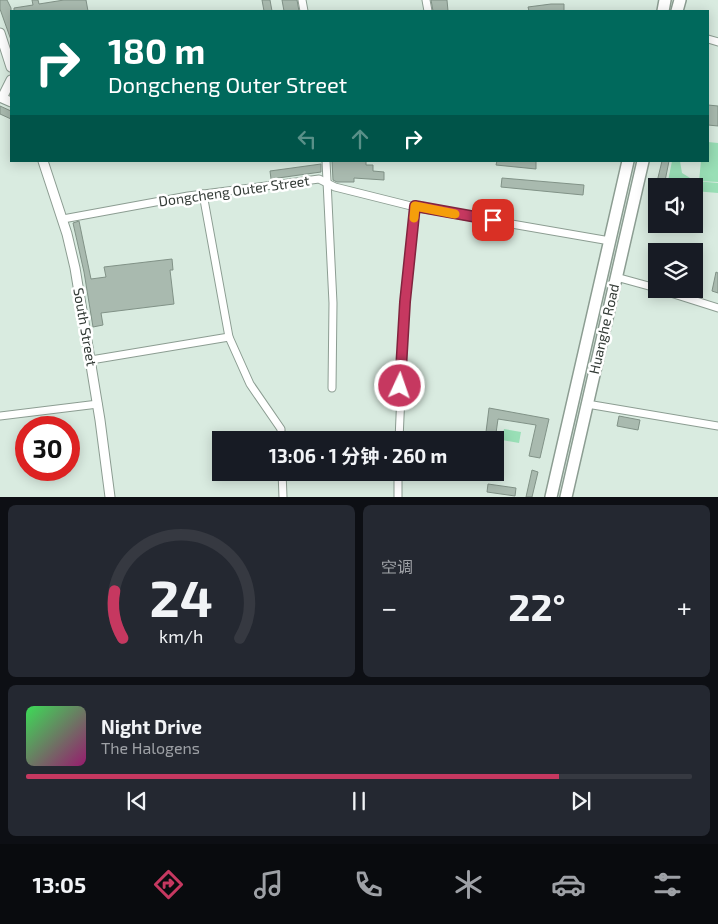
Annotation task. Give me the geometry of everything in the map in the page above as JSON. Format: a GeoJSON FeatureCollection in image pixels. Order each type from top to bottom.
{"type":"FeatureCollection","features":[{"type":"Feature","properties":{"kind":"main road","name":"Huanghe Road"},"geometry":{"type":"LineString","coordinates":[[552,496],[628,162]]}},
{"type":"Feature","properties":{"kind":"main road","name":"Huanghe Road"},"geometry":{"type":"LineString","coordinates":[[566,496],[643,162]]}},
{"type":"Feature","properties":{"kind":"street"},"geometry":{"type":"LineString","coordinates":[[0,33],[10,64]]}},
{"type":"Feature","properties":{"kind":"street"},"geometry":{"type":"LineString","coordinates":[[1,98],[10,82]]}},
{"type":"Feature","properties":{"kind":"street","name":"South Street"},"geometry":{"type":"LineString","coordinates":[[43,162],[63,219],[75,268],[98,404],[110,496]]}},
{"type":"Feature","properties":{"kind":"street"},"geometry":{"type":"LineString","coordinates":[[326,162],[333,303],[332,388]]}},
{"type":"Feature","properties":{"kind":"street","name":"Dongcheng Outer Street"},"geometry":{"type":"LineString","coordinates":[[63,219],[203,194],[319,179],[335,187],[415,206],[610,241]]}},
{"type":"Feature","properties":{"kind":"street"},"geometry":{"type":"LineString","coordinates":[[203,194],[228,337],[250,384],[281,431]]}},
{"type":"Feature","properties":{"kind":"street"},"geometry":{"type":"LineString","coordinates":[[398,431],[405,302],[415,206]]}},
{"type":"Feature","properties":{"kind":"street"},"geometry":{"type":"LineString","coordinates":[[616,277],[648,286]]}},
{"type":"Feature","properties":{"kind":"street"},"geometry":{"type":"LineString","coordinates":[[688,298],[718,308]]}},
{"type":"Feature","properties":{"kind":"street"},"geometry":{"type":"LineString","coordinates":[[90,360],[228,337]]}},
{"type":"Feature","properties":{"kind":"street"},"geometry":{"type":"LineString","coordinates":[[0,416],[98,404]]}},
{"type":"Feature","properties":{"kind":"street"},"geometry":{"type":"LineString","coordinates":[[587,404],[718,426]]}},
{"type":"Feature","properties":{"kind":"street"},"geometry":{"type":"LineString","coordinates":[[282,481],[283,496]]}},
{"type":"Feature","properties":{"kind":"street"},"geometry":{"type":"LineString","coordinates":[[398,481],[398,496]]}},
{"type":"Feature","properties":{"kind":"green space"},"geometry":{"type":"Polygon","coordinates":[[[709,142],[718,143],[718,182],[703,181],[703,178],[699,178],[701,162],[709,162],[709,142]]]}},
{"type":"Feature","properties":{"kind":"green space"},"geometry":{"type":"Polygon","coordinates":[[[672,162],[680,162],[682,173],[690,178],[669,178],[672,162]]]}},
{"type":"Feature","properties":{"kind":"green space"},"geometry":{"type":"Polygon","coordinates":[[[703,182],[718,183],[718,193],[703,192],[703,182]]]}},
{"type":"Feature","properties":{"kind":"green space"},"geometry":{"type":"Polygon","coordinates":[[[504,429],[521,432],[519,443],[504,440],[504,429]]]}},
{"type":"Feature","properties":{"kind":"building"},"geometry":{"type":"Polygon","coordinates":[[[0,0],[7,0],[11,8],[10,37],[0,9],[0,0]]]}},
{"type":"Feature","properties":{"kind":"building"},"geometry":{"type":"Polygon","coordinates":[[[32,0],[38,0],[39,4],[64,0],[86,0],[88,10],[14,10],[14,8],[33,5],[32,0]]]}},
{"type":"Feature","properties":{"kind":"building"},"geometry":{"type":"Polygon","coordinates":[[[262,0],[270,0],[272,10],[264,10],[262,0]]]}},
{"type":"Feature","properties":{"kind":"building"},"geometry":{"type":"Polygon","coordinates":[[[282,0],[297,0],[299,10],[284,10],[282,0]]]}},
{"type":"Feature","properties":{"kind":"building"},"geometry":{"type":"Polygon","coordinates":[[[431,0],[447,0],[448,10],[433,10],[431,0]]]}},
{"type":"Feature","properties":{"kind":"building"},"geometry":{"type":"Polygon","coordinates":[[[564,4],[564,10],[529,10],[528,7],[564,4]]]}},
{"type":"Feature","properties":{"kind":"building"},"geometry":{"type":"Polygon","coordinates":[[[709,105],[718,106],[718,126],[709,125],[709,105]]]}},
{"type":"Feature","properties":{"kind":"building"},"geometry":{"type":"Polygon","coordinates":[[[0,106],[10,111],[10,119],[0,114],[0,106]]]}},
{"type":"Feature","properties":{"kind":"building"},"geometry":{"type":"Polygon","coordinates":[[[332,162],[366,162],[366,165],[373,165],[373,171],[384,172],[384,180],[354,178],[354,182],[337,182],[333,180],[332,162]]]}},
{"type":"Feature","properties":{"kind":"building"},"geometry":{"type":"Polygon","coordinates":[[[497,162],[536,162],[536,169],[496,165],[497,162]]]}},
{"type":"Feature","properties":{"kind":"building"},"geometry":{"type":"Polygon","coordinates":[[[662,162],[669,162],[666,178],[658,178],[662,162]]]}},
{"type":"Feature","properties":{"kind":"building"},"geometry":{"type":"Polygon","coordinates":[[[321,164],[321,172],[271,179],[270,171],[321,164]]]}},
{"type":"Feature","properties":{"kind":"building"},"geometry":{"type":"Polygon","coordinates":[[[502,178],[584,185],[583,195],[501,187],[502,178]]]}},
{"type":"Feature","properties":{"kind":"building"},"geometry":{"type":"Polygon","coordinates":[[[79,221],[91,279],[106,277],[104,267],[172,259],[173,270],[170,270],[174,304],[101,313],[103,325],[93,327],[84,272],[73,223],[79,221]]]}},
{"type":"Feature","properties":{"kind":"building"},"geometry":{"type":"Polygon","coordinates":[[[716,272],[718,273],[718,293],[712,291],[716,272]]]}},
{"type":"Feature","properties":{"kind":"building"},"geometry":{"type":"Polygon","coordinates":[[[489,408],[549,419],[540,458],[529,456],[536,425],[498,419],[496,431],[486,431],[489,408]]]}},
{"type":"Feature","properties":{"kind":"building"},"geometry":{"type":"Polygon","coordinates":[[[619,416],[640,420],[638,430],[617,426],[619,416]]]}},
{"type":"Feature","properties":{"kind":"building"},"geometry":{"type":"Polygon","coordinates":[[[532,470],[538,472],[532,497],[526,497],[532,470]]]}},
{"type":"Feature","properties":{"kind":"building"},"geometry":{"type":"Polygon","coordinates":[[[488,484],[516,488],[515,496],[487,492],[488,484]]]}},
{"type":"Feature","properties":{"kind":"slow traffic"},"geometry":{"type":"LineString","coordinates":[[414,218],[415,206],[455,214]]}},
{"type":"Feature","properties":{"kind":"route"},"geometry":{"type":"LineString","coordinates":[[400,386],[405,302],[415,206],[493,220]]}}]}
